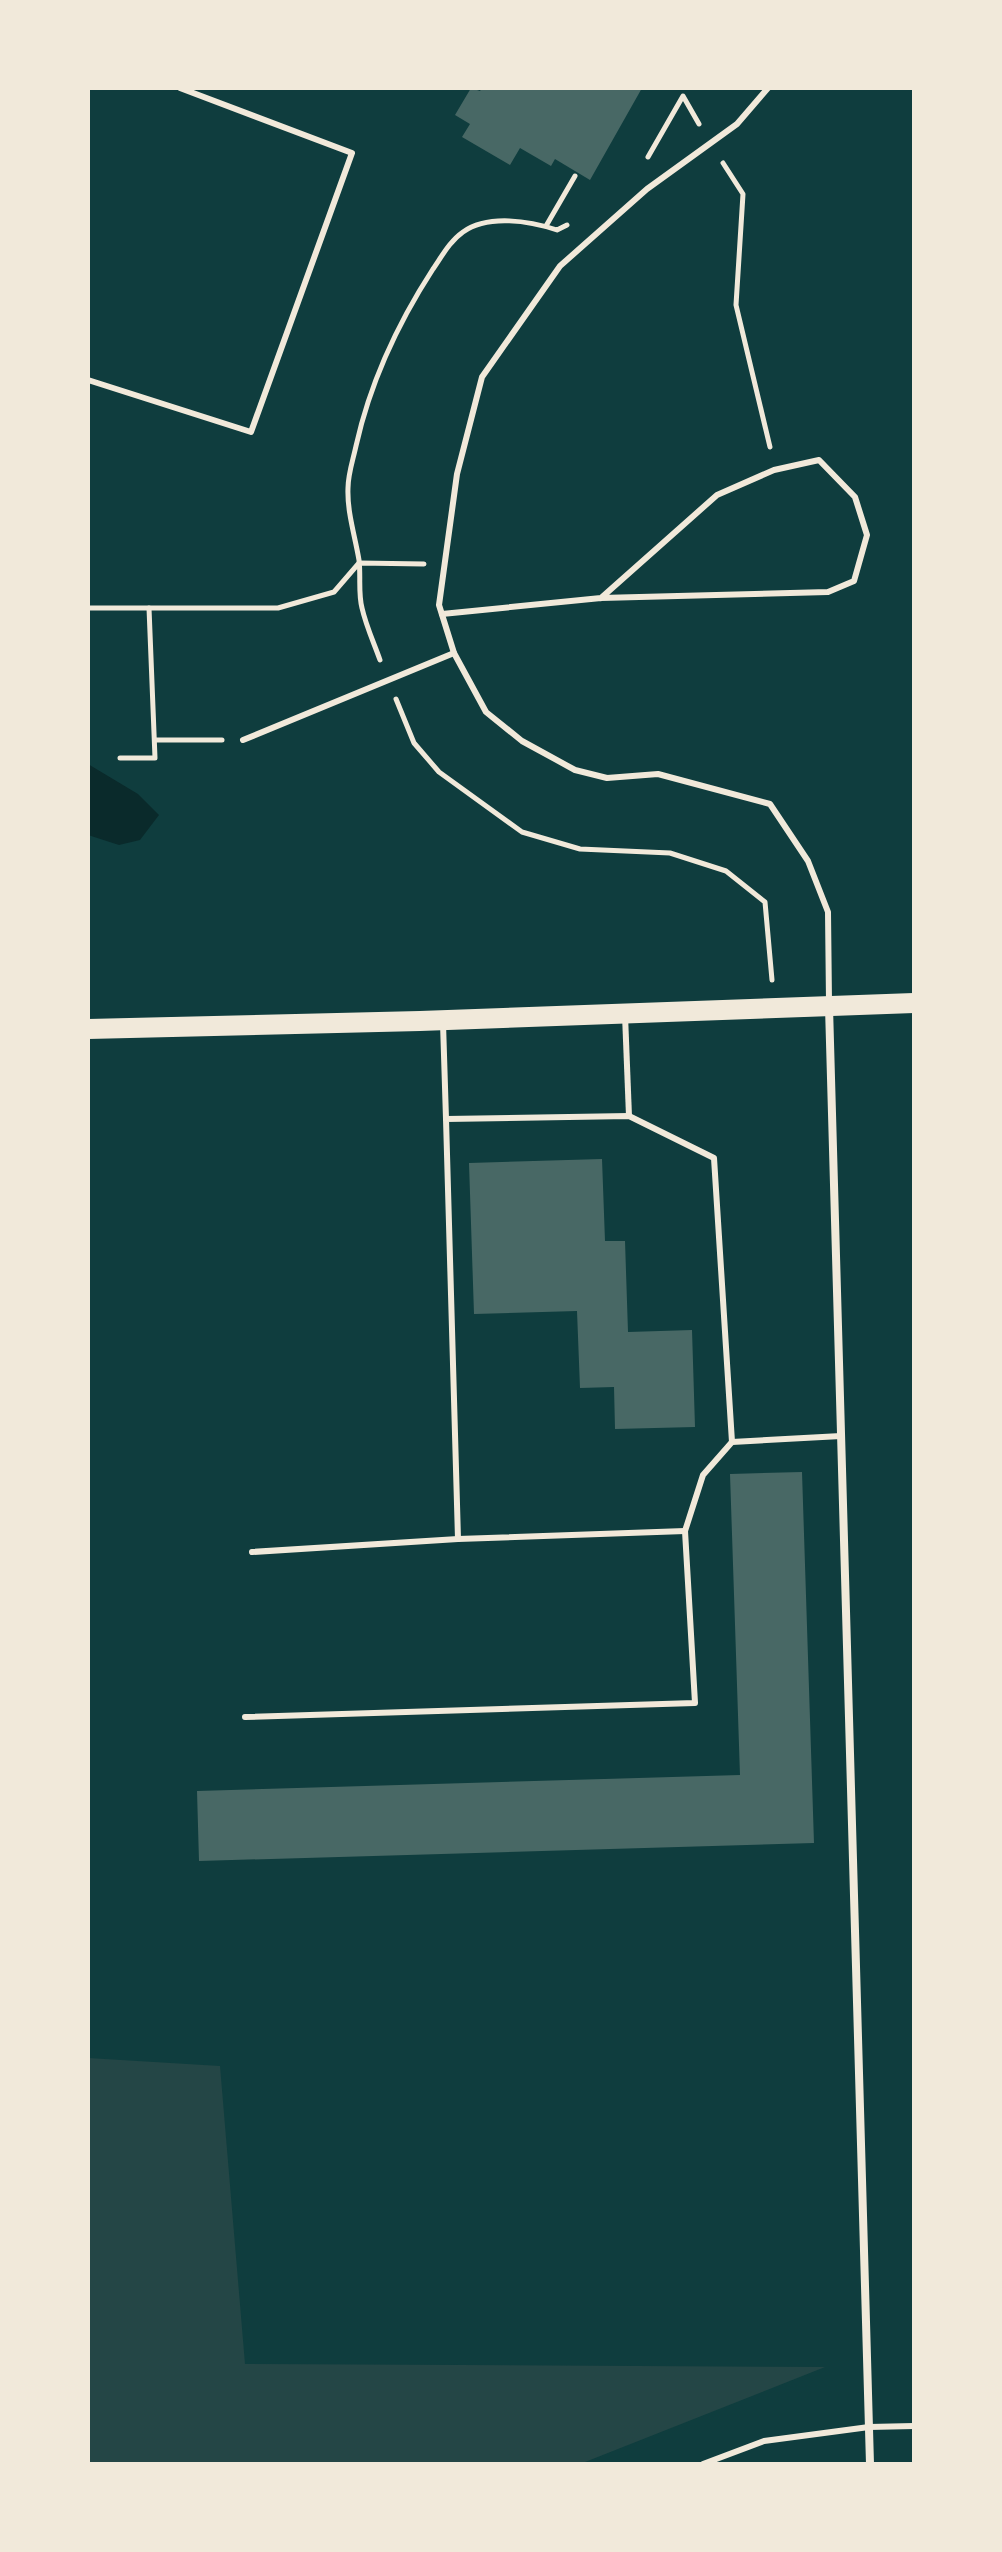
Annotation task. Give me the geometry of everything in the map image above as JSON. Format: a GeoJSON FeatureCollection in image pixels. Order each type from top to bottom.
{"type":"FeatureCollection","features":[{"type":"Feature","properties":{"kind":"main road"},"geometry":{"type":"LineString","coordinates":[[88,1029],[420,1021],[914,1003]]}},
{"type":"Feature","properties":{"kind":"street"},"geometry":{"type":"LineString","coordinates":[[829,1007],[870,2464]]}},
{"type":"Feature","properties":{"kind":"lane"},"geometry":{"type":"LineString","coordinates":[[88,380],[251,432],[352,153],[180,88]]}},
{"type":"Feature","properties":{"kind":"lane"},"geometry":{"type":"LineString","coordinates":[[768,88],[737,124],[647,189],[560,266],[482,377],[457,474],[439,605],[454,653],[486,712],[522,741],[575,770],[607,778],[658,774],[770,804],[808,861],[828,912],[829,1007]]}},
{"type":"Feature","properties":{"kind":"lane"},"geometry":{"type":"LineString","coordinates":[[442,614],[601,598],[828,592],[854,581],[867,535],[855,497],[819,460],[774,470],[717,495],[601,598]]}},
{"type":"Feature","properties":{"kind":"lane"},"geometry":{"type":"LineString","coordinates":[[243,740],[454,653]]}},
{"type":"Feature","properties":{"kind":"lane"},"geometry":{"type":"LineString","coordinates":[[625,1014],[629,1116]]}},
{"type":"Feature","properties":{"kind":"lane"},"geometry":{"type":"LineString","coordinates":[[443,1018],[458,1539]]}},
{"type":"Feature","properties":{"kind":"lane"},"geometry":{"type":"LineString","coordinates":[[245,1717],[695,1703],[685,1531],[703,1475],[732,1442],[714,1158],[629,1116],[446,1119]]}},
{"type":"Feature","properties":{"kind":"lane"},"geometry":{"type":"LineString","coordinates":[[732,1442],[841,1436]]}},
{"type":"Feature","properties":{"kind":"lane"},"geometry":{"type":"LineString","coordinates":[[252,1552],[458,1539],[685,1531]]}},
{"type":"Feature","properties":{"kind":"lane"},"geometry":{"type":"LineString","coordinates":[[703,2464],[764,2441],[869,2427],[914,2426]]}},
{"type":"Feature","properties":{"kind":"path"},"geometry":{"type":"LineString","coordinates":[[646,161],[683,96]]}},
{"type":"Feature","properties":{"kind":"path"},"geometry":{"type":"LineString","coordinates":[[546,226],[575,176]]}},
{"type":"Feature","properties":{"kind":"path"},"geometry":{"type":"LineString","coordinates":[[743,194],[736,305],[774,470]]}},
{"type":"Feature","properties":{"kind":"path"},"geometry":{"type":"LineString","coordinates":[[571,221],[557,230],[546,226],[490,222],[462,232],[449,245],[411,305],[374,384],[350,473],[348,503],[359,563],[361,606],[414,743],[439,772],[522,832],[580,849],[670,853],[726,871],[765,902],[773,1009]]}},
{"type":"Feature","properties":{"kind":"path"},"geometry":{"type":"LineString","coordinates":[[359,563],[444,565]]}},
{"type":"Feature","properties":{"kind":"path"},"geometry":{"type":"LineString","coordinates":[[88,608],[278,608],[334,592],[359,563]]}},
{"type":"Feature","properties":{"kind":"path"},"geometry":{"type":"LineString","coordinates":[[120,758],[155,758],[149,608]]}},
{"type":"Feature","properties":{"kind":"path"},"geometry":{"type":"LineString","coordinates":[[155,740],[243,740]]}},
{"type":"Feature","properties":{"kind":"shaded area"},"geometry":{"type":"Polygon","coordinates":[[[88,764],[138,794],[159,815],[140,840],[119,845],[88,835],[88,764]]]}},
{"type":"Feature","properties":{"kind":"shaded area"},"geometry":{"type":"Polygon","coordinates":[[[88,2058],[220,2066],[245,2364],[825,2367],[580,2464],[88,2464],[88,2058]]]}},
{"type":"Feature","properties":{"kind":"building"},"geometry":{"type":"Polygon","coordinates":[[[471,88],[480,91],[482,88],[642,88],[590,180],[555,159],[551,166],[520,148],[510,165],[462,137],[470,124],[455,115],[471,88]]]}},
{"type":"Feature","properties":{"kind":"building"},"geometry":{"type":"Polygon","coordinates":[[[602,1159],[605,1241],[625,1241],[628,1332],[692,1330],[695,1427],[615,1429],[614,1387],[580,1388],[577,1311],[474,1314],[469,1163],[602,1159]]]}},
{"type":"Feature","properties":{"kind":"building"},"geometry":{"type":"Polygon","coordinates":[[[802,1472],[814,1843],[199,1861],[197,1791],[740,1775],[730,1474],[802,1472]]]}}]}
